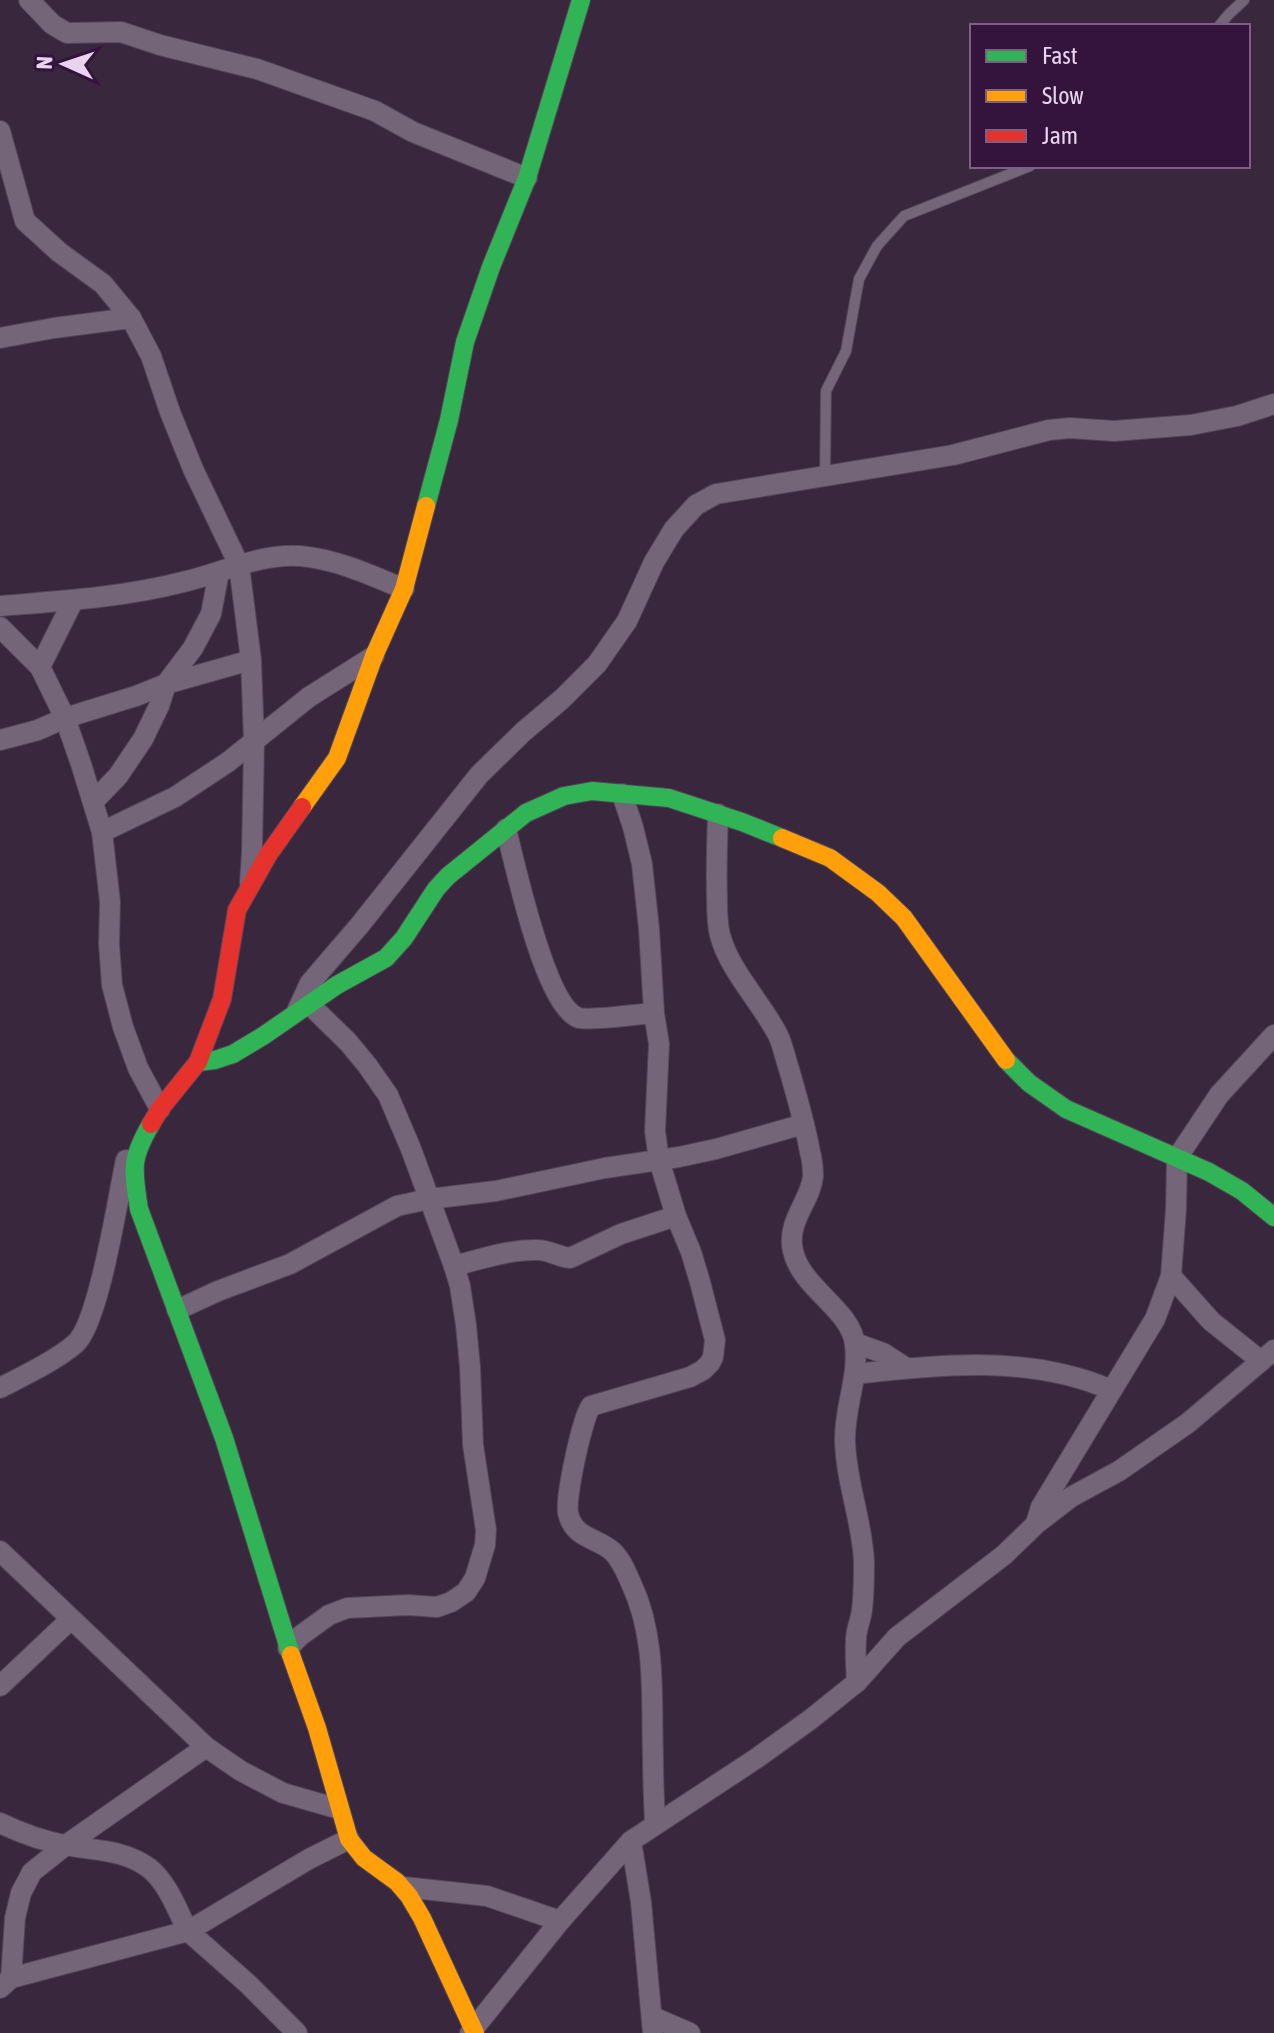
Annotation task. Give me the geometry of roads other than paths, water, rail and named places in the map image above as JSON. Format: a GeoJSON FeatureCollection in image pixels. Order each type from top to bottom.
{"type":"FeatureCollection","features":[{"type":"Feature","properties":{"kind":"street"},"geometry":{"type":"LineString","coordinates":[[29,0],[52,24],[67,33],[121,32],[257,69],[375,111],[413,132],[527,178]]}},
{"type":"Feature","properties":{"kind":"street"},"geometry":{"type":"LineString","coordinates":[[0,1388],[75,1344],[83,1335],[96,1304],[126,1160],[160,1109],[198,1062],[222,999],[237,910],[268,855],[337,758],[374,656],[404,589],[449,420],[465,342],[527,178],[581,0]]}},
{"type":"Feature","properties":{"kind":"street"},"geometry":{"type":"LineString","coordinates":[[0,131],[25,221],[59,252],[103,284],[131,318],[151,356],[229,568],[251,660],[254,741],[249,887]]}},
{"type":"Feature","properties":{"kind":"street"},"geometry":{"type":"LineString","coordinates":[[0,338],[131,318]]}},
{"type":"Feature","properties":{"kind":"street"},"geometry":{"type":"LineString","coordinates":[[302,1009],[310,983],[479,775],[597,664],[627,621],[660,551],[674,529],[696,505],[716,494],[953,455],[1049,430],[1114,431],[1191,425],[1237,416],[1274,404]]}},
{"type":"Feature","properties":{"kind":"street"},"geometry":{"type":"LineString","coordinates":[[0,606],[95,599],[187,581],[268,559],[298,555],[354,568],[404,589]]}},
{"type":"Feature","properties":{"kind":"street"},"geometry":{"type":"LineString","coordinates":[[93,802],[118,776],[143,739],[166,684],[193,648],[211,614],[229,568]]}},
{"type":"Feature","properties":{"kind":"street"},"geometry":{"type":"LineString","coordinates":[[40,667],[73,601]]}},
{"type":"Feature","properties":{"kind":"street"},"geometry":{"type":"LineString","coordinates":[[0,627],[40,667],[65,718],[93,802],[102,832],[110,902],[112,985],[138,1068],[160,1109]]}},
{"type":"Feature","properties":{"kind":"street"},"geometry":{"type":"LineString","coordinates":[[102,832],[175,797],[228,762],[309,697],[374,656]]}},
{"type":"Feature","properties":{"kind":"street"},"geometry":{"type":"LineString","coordinates":[[0,740],[38,730],[166,684],[251,660]]}},
{"type":"Feature","properties":{"kind":"street"},"geometry":{"type":"LineString","coordinates":[[198,1062],[233,1054],[337,985],[378,963],[395,950],[448,876],[526,813],[564,796],[592,791],[669,798],[742,822],[830,858],[878,893],[904,918],[1005,1059],[1029,1083],[1066,1109],[1209,1172],[1274,1217]]}},
{"type":"Feature","properties":{"kind":"street"},"geometry":{"type":"LineString","coordinates":[[622,794],[642,864],[649,929],[659,1044],[655,1131],[659,1160],[691,1252],[715,1340],[713,1357],[703,1370],[690,1377],[591,1406],[583,1427],[567,1503],[569,1516],[577,1530],[608,1548],[621,1564],[633,1586],[643,1620],[652,1657],[655,1824]]}},
{"type":"Feature","properties":{"kind":"street"},"geometry":{"type":"LineString","coordinates":[[718,814],[719,934],[738,972],[779,1037],[811,1155],[813,1177],[798,1211],[792,1232],[792,1248],[797,1265],[849,1328],[855,1343],[856,1374],[845,1439],[864,1561],[862,1610],[856,1636],[857,1682]]}},
{"type":"Feature","properties":{"kind":"street"},"geometry":{"type":"LineString","coordinates":[[506,829],[535,944],[568,1009],[573,1015],[585,1018],[654,1013]]}},
{"type":"Feature","properties":{"kind":"street"},"geometry":{"type":"LineString","coordinates":[[288,1648],[329,1615],[347,1608],[444,1606],[466,1592],[475,1578],[486,1530],[473,1445],[466,1325],[454,1266],[388,1095],[348,1042],[302,1009]]}},
{"type":"Feature","properties":{"kind":"street"},"geometry":{"type":"LineString","coordinates":[[1036,1524],[1041,1507],[1155,1319],[1171,1276],[1177,1158],[1219,1095],[1274,1035]]}},
{"type":"Feature","properties":{"kind":"street"},"geometry":{"type":"LineString","coordinates":[[177,1310],[290,1264],[397,1206],[496,1191],[716,1149],[804,1124]]}},
{"type":"Feature","properties":{"kind":"street"},"geometry":{"type":"LineString","coordinates":[[138,1146],[133,1172],[139,1209],[224,1438],[288,1648],[317,1728],[349,1839],[364,1858],[404,1887],[422,1918],[473,2032],[560,1921],[631,1841],[768,1750],[857,1682],[897,1637],[1004,1555],[1036,1524],[1071,1497],[1119,1471],[1188,1423],[1268,1356],[1211,1321],[1171,1276]]}},
{"type":"Feature","properties":{"kind":"street"},"geometry":{"type":"LineString","coordinates":[[454,1266],[544,1249],[570,1258],[621,1234],[676,1216]]}},
{"type":"Feature","properties":{"kind":"street"},"geometry":{"type":"LineString","coordinates":[[855,1343],[883,1353],[906,1368]]}},
{"type":"Feature","properties":{"kind":"street"},"geometry":{"type":"LineString","coordinates":[[856,1374],[906,1368],[1008,1367],[1056,1371],[1087,1379],[1111,1390]]}},
{"type":"Feature","properties":{"kind":"street"},"geometry":{"type":"LineString","coordinates":[[0,1551],[206,1747],[241,1771],[283,1793],[339,1809]]}},
{"type":"Feature","properties":{"kind":"street"},"geometry":{"type":"LineString","coordinates":[[0,1575],[21,1570]]}},
{"type":"Feature","properties":{"kind":"street"},"geometry":{"type":"LineString","coordinates":[[0,1686],[71,1619]]}},
{"type":"Feature","properties":{"kind":"street"},"geometry":{"type":"LineString","coordinates":[[206,1747],[32,1872],[21,1893],[15,1918],[6,1983],[188,1931],[309,1859],[349,1839]]}},
{"type":"Feature","properties":{"kind":"street"},"geometry":{"type":"LineString","coordinates":[[0,1823],[29,1836],[66,1845],[105,1849],[130,1857],[150,1869],[165,1886],[188,1931],[297,2033]]}},
{"type":"Feature","properties":{"kind":"street"},"geometry":{"type":"LineString","coordinates":[[631,1841],[641,1902],[653,2025],[690,2033]]}},
{"type":"Feature","properties":{"kind":"street"},"geometry":{"type":"LineString","coordinates":[[404,1887],[487,1896],[560,1921]]}},
{"type":"Feature","properties":{"kind":"lane"},"geometry":{"type":"LineString","coordinates":[[1221,24],[1244,0]]}},
{"type":"Feature","properties":{"kind":"lane"},"geometry":{"type":"LineString","coordinates":[[825,476],[826,391],[846,351],[859,279],[877,246],[904,216],[1025,168]]}}]}
